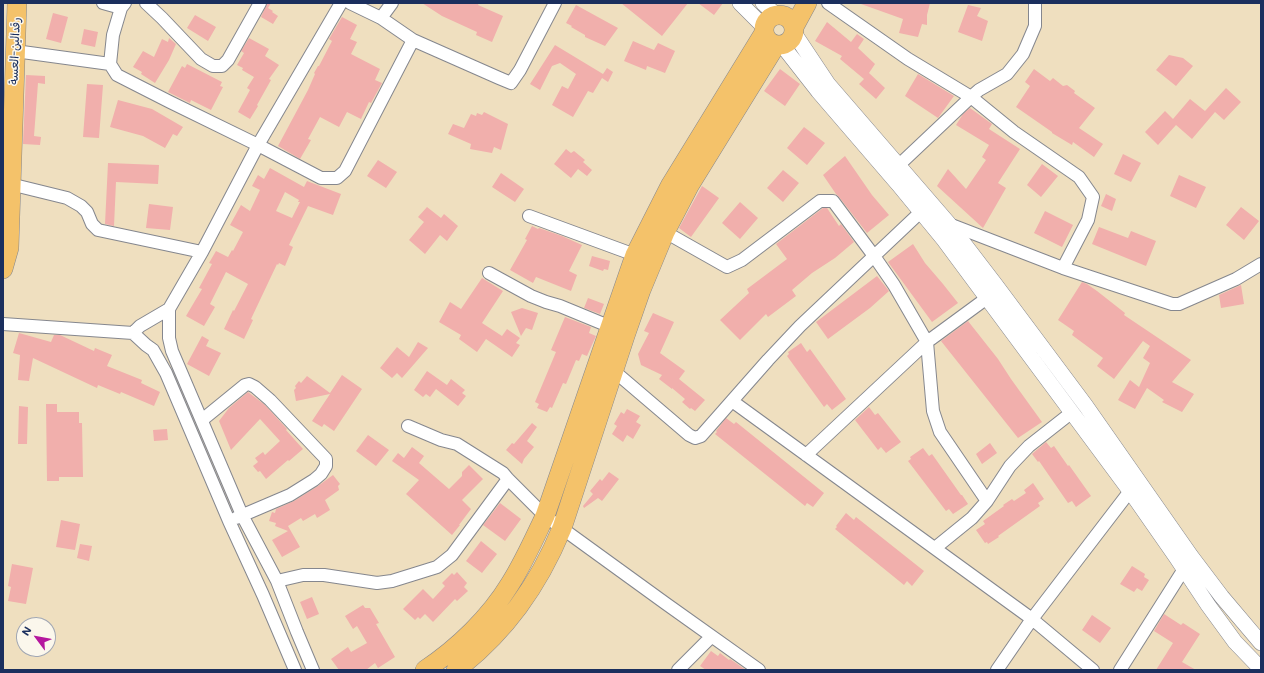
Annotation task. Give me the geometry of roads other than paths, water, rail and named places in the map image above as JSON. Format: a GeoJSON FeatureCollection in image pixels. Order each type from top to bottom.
{"type":"FeatureCollection","features":[{"type":"Feature","properties":{"kind":"main road","name":"رقدالين-العسة"},"geometry":{"type":"LineString","coordinates":[[3,269],[10,184],[10,32],[17,3]]}},
{"type":"Feature","properties":{"kind":"main road"},"geometry":{"type":"LineString","coordinates":[[425,670],[462,642],[482,622],[510,585],[545,516],[635,255],[670,186],[778,25],[806,3]]}},
{"type":"Feature","properties":{"kind":"main road"},"geometry":{"type":"LineString","coordinates":[[456,670],[482,648],[510,617],[531,588],[551,553],[562,528],[641,290],[664,232],[778,25]]}},
{"type":"Feature","properties":{"kind":"street"},"geometry":{"type":"LineString","coordinates":[[103,3],[123,5],[113,36],[110,64],[117,75],[321,178],[337,178],[345,171],[413,40]]}},
{"type":"Feature","properties":{"kind":"street"},"geometry":{"type":"LineString","coordinates":[[146,3],[201,59],[213,66],[222,66],[228,60],[260,3]]}},
{"type":"Feature","properties":{"kind":"street"},"geometry":{"type":"LineString","coordinates":[[133,333],[140,326],[169,309],[202,252],[258,145],[341,3]]}},
{"type":"Feature","properties":{"kind":"street"},"geometry":{"type":"LineString","coordinates":[[350,3],[381,18],[413,40],[511,82],[520,70],[555,3]]}},
{"type":"Feature","properties":{"kind":"street"},"geometry":{"type":"LineString","coordinates":[[381,18],[392,3]]}},
{"type":"Feature","properties":{"kind":"street"},"geometry":{"type":"LineString","coordinates":[[740,3],[778,25],[898,165],[987,298],[1071,413],[1135,487],[1222,597],[1261,643]]}},
{"type":"Feature","properties":{"kind":"street"},"geometry":{"type":"LineString","coordinates":[[828,3],[908,59],[971,97],[1014,132],[1079,177],[1093,197],[1088,220],[1063,268]]}},
{"type":"Feature","properties":{"kind":"street"},"geometry":{"type":"LineString","coordinates":[[898,165],[979,90],[1007,74],[1023,54],[1035,26],[1035,3]]}},
{"type":"Feature","properties":{"kind":"street"},"geometry":{"type":"LineString","coordinates":[[778,25],[818,91],[925,207],[949,224],[1063,268],[1172,304],[1179,304],[1236,279],[1261,264]]}},
{"type":"Feature","properties":{"kind":"street"},"geometry":{"type":"LineString","coordinates":[[9,51],[110,64]]}},
{"type":"Feature","properties":{"kind":"street"},"geometry":{"type":"LineString","coordinates":[[10,184],[68,198],[81,206],[87,212],[92,224],[98,230],[202,252]]}},
{"type":"Feature","properties":{"kind":"street"},"geometry":{"type":"LineString","coordinates":[[664,232],[727,267],[742,260],[820,201],[833,201],[894,285],[926,342],[933,411],[940,432],[987,501]]}},
{"type":"Feature","properties":{"kind":"street"},"geometry":{"type":"LineString","coordinates":[[614,371],[689,435],[695,438],[701,436],[800,326],[925,207]]}},
{"type":"Feature","properties":{"kind":"street"},"geometry":{"type":"LineString","coordinates":[[529,216],[635,255]]}},
{"type":"Feature","properties":{"kind":"street"},"geometry":{"type":"LineString","coordinates":[[949,224],[1086,406],[1208,605],[1235,642],[1261,669]]}},
{"type":"Feature","properties":{"kind":"street"},"geometry":{"type":"LineString","coordinates":[[489,273],[531,296],[611,327]]}},
{"type":"Feature","properties":{"kind":"street"},"geometry":{"type":"LineString","coordinates":[[806,455],[926,342],[987,298]]}},
{"type":"Feature","properties":{"kind":"street"},"geometry":{"type":"LineString","coordinates":[[169,309],[169,338],[171,347],[242,515],[277,581],[314,670]]}},
{"type":"Feature","properties":{"kind":"street"},"geometry":{"type":"LineString","coordinates":[[3,324],[133,333],[153,350],[166,372],[229,521],[295,670]]}},
{"type":"Feature","properties":{"kind":"street"},"geometry":{"type":"LineString","coordinates":[[155,354],[171,347]]}},
{"type":"Feature","properties":{"kind":"street"},"geometry":{"type":"LineString","coordinates":[[202,420],[248,384],[255,387],[270,400],[326,459],[326,466],[321,474],[314,480],[290,495],[229,521]]}},
{"type":"Feature","properties":{"kind":"street"},"geometry":{"type":"LineString","coordinates":[[732,401],[1032,619],[1093,670]]}},
{"type":"Feature","properties":{"kind":"street"},"geometry":{"type":"LineString","coordinates":[[935,548],[972,518],[987,501],[1010,466],[1029,446],[1071,413]]}},
{"type":"Feature","properties":{"kind":"street"},"geometry":{"type":"LineString","coordinates":[[408,426],[441,440],[457,444],[503,473],[545,516],[711,637],[759,670]]}},
{"type":"Feature","properties":{"kind":"street"},"geometry":{"type":"LineString","coordinates":[[277,581],[303,575],[324,575],[377,583],[392,581],[437,567],[452,555],[508,479]]}},
{"type":"Feature","properties":{"kind":"street"},"geometry":{"type":"LineString","coordinates":[[997,670],[1032,619],[1135,487]]}},
{"type":"Feature","properties":{"kind":"street"},"geometry":{"type":"LineString","coordinates":[[1120,670],[1184,568]]}},
{"type":"Feature","properties":{"kind":"street"},"geometry":{"type":"LineString","coordinates":[[678,670],[711,637]]}}]}
